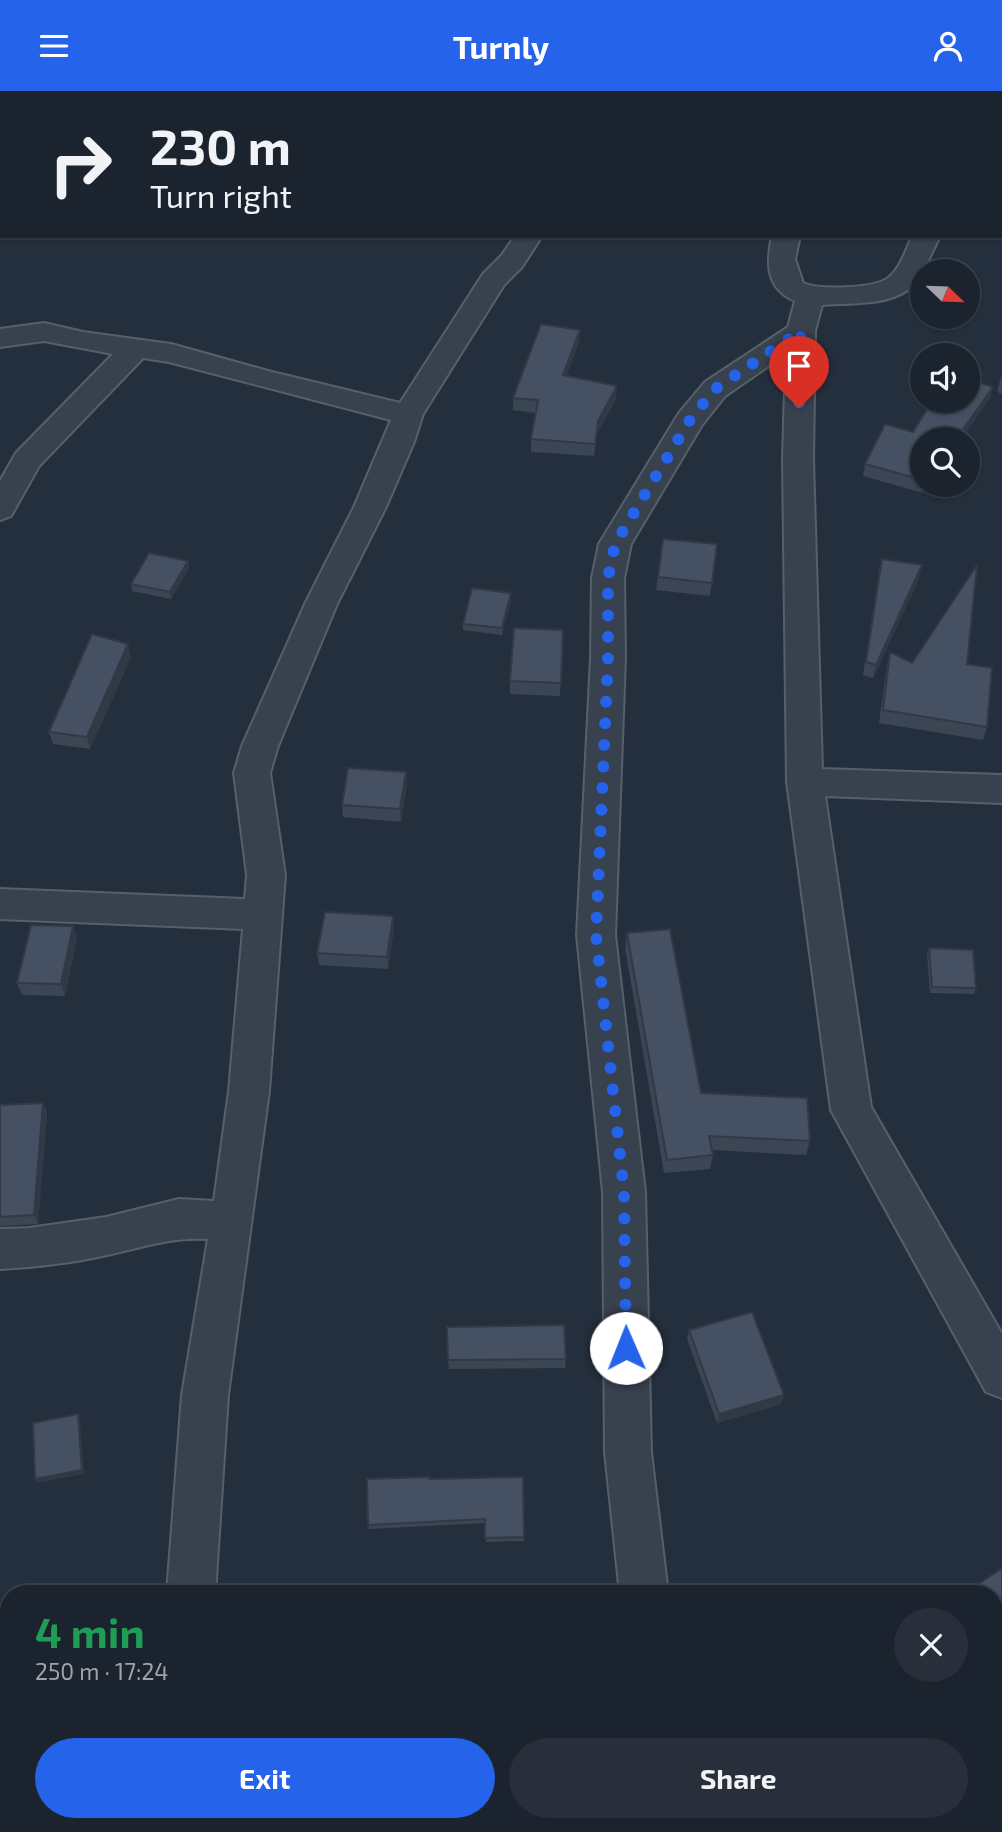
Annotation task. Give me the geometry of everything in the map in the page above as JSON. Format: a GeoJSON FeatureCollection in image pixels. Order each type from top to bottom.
{"type":"FeatureCollection","features":[{"type":"Feature","properties":{"kind":"street"},"geometry":{"type":"LineString","coordinates":[[192,1585],[205,1395],[249,1091],[266,875],[252,773],[260,746],[321,604],[375,496],[408,414],[493,280],[512,261],[528,238]]}},
{"type":"Feature","properties":{"kind":"street"},"geometry":{"type":"LineString","coordinates":[[786,238],[781,259],[790,288],[805,314],[798,459],[805,782],[851,1110],[1002,1377]]}},
{"type":"Feature","properties":{"kind":"street"},"geometry":{"type":"LineString","coordinates":[[643,1585],[628,1452],[624,1192],[596,935],[608,658],[608,578],[615,544],[690,420],[715,389],[805,314],[897,285],[908,274],[925,238]]}},
{"type":"Feature","properties":{"kind":"street"},"geometry":{"type":"LineString","coordinates":[[0,338],[44,332],[83,341],[171,353],[263,379],[408,414]]}},
{"type":"Feature","properties":{"kind":"street"},"geometry":{"type":"LineString","coordinates":[[0,509],[27,460],[137,347]]}},
{"type":"Feature","properties":{"kind":"street"},"geometry":{"type":"LineString","coordinates":[[805,782],[1002,789]]}},
{"type":"Feature","properties":{"kind":"street"},"geometry":{"type":"LineString","coordinates":[[0,904],[263,915]]}},
{"type":"Feature","properties":{"kind":"street"},"geometry":{"type":"LineString","coordinates":[[0,1249],[29,1248],[106,1235],[179,1218],[232,1221]]}},
{"type":"Feature","properties":{"kind":"building"},"geometry":{"type":"Polygon","coordinates":[[[541,324],[580,330],[563,375],[617,386],[598,421],[595,444],[531,439],[538,400],[513,398],[541,324]]]}},
{"type":"Feature","properties":{"kind":"building"},"geometry":{"type":"Polygon","coordinates":[[[980,383],[993,387],[980,405],[980,383]]]}},
{"type":"Feature","properties":{"kind":"building"},"geometry":{"type":"Polygon","coordinates":[[[925,413],[974,413],[965,427],[916,427],[925,413]]]}},
{"type":"Feature","properties":{"kind":"building"},"geometry":{"type":"Polygon","coordinates":[[[885,424],[910,431],[910,477],[865,464],[885,424]]]}},
{"type":"Feature","properties":{"kind":"building"},"geometry":{"type":"Polygon","coordinates":[[[663,539],[717,544],[712,583],[658,577],[663,539]]]}},
{"type":"Feature","properties":{"kind":"building"},"geometry":{"type":"Polygon","coordinates":[[[149,553],[188,561],[170,592],[131,584],[149,553]]]}},
{"type":"Feature","properties":{"kind":"building"},"geometry":{"type":"Polygon","coordinates":[[[882,559],[922,565],[876,665],[866,662],[882,559]]]}},
{"type":"Feature","properties":{"kind":"building"},"geometry":{"type":"Polygon","coordinates":[[[977,565],[967,664],[992,668],[987,727],[883,710],[890,652],[912,663],[977,565]]]}},
{"type":"Feature","properties":{"kind":"building"},"geometry":{"type":"Polygon","coordinates":[[[472,588],[511,593],[502,628],[463,624],[472,588]]]}},
{"type":"Feature","properties":{"kind":"building"},"geometry":{"type":"Polygon","coordinates":[[[514,628],[563,630],[561,683],[510,681],[514,628]]]}},
{"type":"Feature","properties":{"kind":"building"},"geometry":{"type":"Polygon","coordinates":[[[92,634],[128,644],[87,737],[49,732],[92,634]]]}},
{"type":"Feature","properties":{"kind":"building"},"geometry":{"type":"Polygon","coordinates":[[[348,768],[406,772],[400,809],[342,805],[348,768]]]}},
{"type":"Feature","properties":{"kind":"building"},"geometry":{"type":"Polygon","coordinates":[[[325,912],[393,916],[387,957],[317,953],[325,912]]]}},
{"type":"Feature","properties":{"kind":"building"},"geometry":{"type":"Polygon","coordinates":[[[31,925],[73,926],[61,984],[17,983],[31,925]]]}},
{"type":"Feature","properties":{"kind":"building"},"geometry":{"type":"Polygon","coordinates":[[[670,929],[701,1093],[807,1098],[810,1141],[709,1136],[713,1155],[667,1160],[627,933],[670,929]]]}},
{"type":"Feature","properties":{"kind":"building"},"geometry":{"type":"Polygon","coordinates":[[[929,948],[973,950],[976,988],[932,987],[929,948]]]}},
{"type":"Feature","properties":{"kind":"building"},"geometry":{"type":"Polygon","coordinates":[[[43,1103],[34,1215],[0,1217],[0,1105],[43,1103]]]}},
{"type":"Feature","properties":{"kind":"building"},"geometry":{"type":"Polygon","coordinates":[[[752,1312],[784,1395],[719,1414],[689,1330],[752,1312]]]}},
{"type":"Feature","properties":{"kind":"building"},"geometry":{"type":"Polygon","coordinates":[[[564,1325],[566,1359],[448,1360],[447,1327],[564,1325]]]}},
{"type":"Feature","properties":{"kind":"building"},"geometry":{"type":"Polygon","coordinates":[[[78,1414],[82,1470],[35,1479],[33,1423],[78,1414]]]}},
{"type":"Feature","properties":{"kind":"building"},"geometry":{"type":"Polygon","coordinates":[[[523,1477],[524,1537],[485,1538],[485,1519],[368,1525],[367,1479],[523,1477]]]}},
{"type":"Feature","properties":{"kind":"building"},"geometry":{"type":"Polygon","coordinates":[[[1002,1568],[1002,1585],[977,1585],[1002,1568]]]}},
{"type":"Feature","properties":{"kind":"route"},"geometry":{"type":"LineString","coordinates":[[626,1348],[624,1192],[596,935],[608,658],[608,578],[615,544],[690,420],[715,389],[801,331],[799,408]]}}]}
